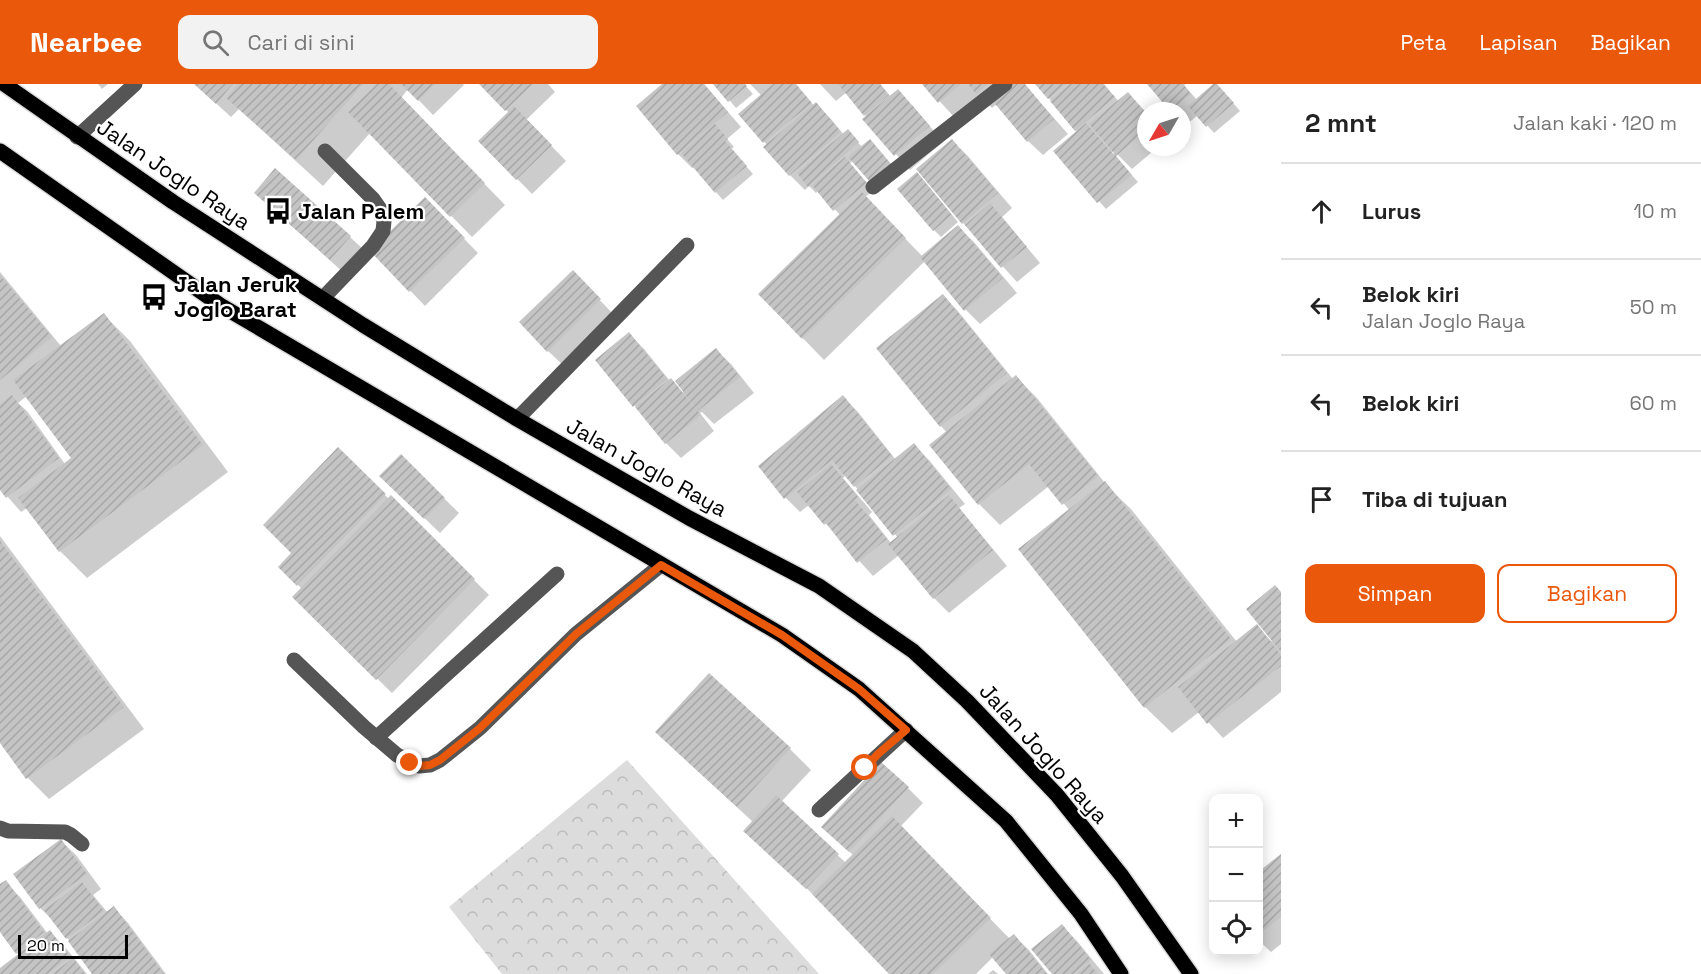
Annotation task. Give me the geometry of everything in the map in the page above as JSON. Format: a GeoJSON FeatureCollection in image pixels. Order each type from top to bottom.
{"type":"FeatureCollection","features":[{"type":"Feature","properties":{"kind":"main road","name":"Jalan Joglo Raya"},"geometry":{"type":"LineString","coordinates":[[4,84],[173,202],[373,331],[517,419],[689,518],[819,586],[913,651],[967,701],[1057,795],[1122,876],[1191,974]]}},
{"type":"Feature","properties":{"kind":"main road"},"geometry":{"type":"LineString","coordinates":[[0,151],[220,304],[782,635],[859,689],[1006,821],[1081,914],[1121,974]]}},
{"type":"Feature","properties":{"kind":"street"},"geometry":{"type":"LineString","coordinates":[[77,136],[135,84]]}},
{"type":"Feature","properties":{"kind":"street"},"geometry":{"type":"LineString","coordinates":[[873,187],[1005,84]]}},
{"type":"Feature","properties":{"kind":"street"},"geometry":{"type":"LineString","coordinates":[[323,298],[373,246],[383,231],[384,221],[373,199],[325,152]]}},
{"type":"Feature","properties":{"kind":"street"},"geometry":{"type":"LineString","coordinates":[[517,419],[687,244]]}},
{"type":"Feature","properties":{"kind":"street"},"geometry":{"type":"LineString","coordinates":[[294,660],[397,755],[419,766],[430,765],[440,760],[480,728],[576,634],[661,565]]}},
{"type":"Feature","properties":{"kind":"street"},"geometry":{"type":"LineString","coordinates":[[376,738],[557,574]]}},
{"type":"Feature","properties":{"kind":"street"},"geometry":{"type":"LineString","coordinates":[[819,810],[906,730]]}},
{"type":"Feature","properties":{"kind":"street"},"geometry":{"type":"LineString","coordinates":[[0,828],[8,831],[65,832],[82,844]]}},
{"type":"Feature","properties":{"kind":"green space"},"geometry":{"type":"Polygon","coordinates":[[[627,760],[819,974],[502,974],[449,907],[627,760]]]}},
{"type":"Feature","properties":{"kind":"building"},"geometry":{"type":"Polygon","coordinates":[[[194,84],[233,84],[216,104],[194,84]]]}},
{"type":"Feature","properties":{"kind":"building"},"geometry":{"type":"Polygon","coordinates":[[[238,84],[363,84],[296,160],[226,98],[238,84]]]}},
{"type":"Feature","properties":{"kind":"building"},"geometry":{"type":"Polygon","coordinates":[[[377,84],[389,84],[485,183],[450,217],[348,112],[377,84]]]}},
{"type":"Feature","properties":{"kind":"building"},"geometry":{"type":"Polygon","coordinates":[[[401,84],[435,84],[418,101],[401,84]]]}},
{"type":"Feature","properties":{"kind":"building"},"geometry":{"type":"Polygon","coordinates":[[[479,84],[533,84],[505,111],[479,84]]]}},
{"type":"Feature","properties":{"kind":"building"},"geometry":{"type":"Polygon","coordinates":[[[662,84],[704,84],[728,112],[677,155],[636,106],[662,84]]]}},
{"type":"Feature","properties":{"kind":"building"},"geometry":{"type":"Polygon","coordinates":[[[713,84],[745,84],[747,86],[728,102],[713,84]]]}},
{"type":"Feature","properties":{"kind":"building"},"geometry":{"type":"Polygon","coordinates":[[[773,84],[796,84],[812,103],[763,143],[738,114],[773,84]]]}},
{"type":"Feature","properties":{"kind":"building"},"geometry":{"type":"Polygon","coordinates":[[[838,84],[880,84],[889,95],[864,116],[838,84]]]}},
{"type":"Feature","properties":{"kind":"building"},"geometry":{"type":"Polygon","coordinates":[[[922,84],[961,84],[938,103],[922,84]]]}},
{"type":"Feature","properties":{"kind":"building"},"geometry":{"type":"Polygon","coordinates":[[[968,84],[988,84],[976,94],[968,84]]]}},
{"type":"Feature","properties":{"kind":"building"},"geometry":{"type":"Polygon","coordinates":[[[1008,84],[1025,84],[1054,119],[1027,142],[991,99],[1008,84]]]}},
{"type":"Feature","properties":{"kind":"building"},"geometry":{"type":"Polygon","coordinates":[[[1035,84],[1066,84],[1048,99],[1035,84]]]}},
{"type":"Feature","properties":{"kind":"building"},"geometry":{"type":"Polygon","coordinates":[[[1070,84],[1103,84],[1115,97],[1075,131],[1050,101],[1070,84]]]}},
{"type":"Feature","properties":{"kind":"building"},"geometry":{"type":"Polygon","coordinates":[[[1147,84],[1183,84],[1191,94],[1181,102],[1162,102],[1147,84]]]}},
{"type":"Feature","properties":{"kind":"building"},"geometry":{"type":"Polygon","coordinates":[[[1213,84],[1217,84],[1234,103],[1206,127],[1191,110],[1191,103],[1213,84]]]}},
{"type":"Feature","properties":{"kind":"building"},"geometry":{"type":"Polygon","coordinates":[[[898,89],[930,126],[894,156],[862,119],[898,89]]]}},
{"type":"Feature","properties":{"kind":"building"},"geometry":{"type":"Polygon","coordinates":[[[1128,92],[1137,102],[1137,138],[1116,156],[1132,175],[1097,203],[1053,151],[1086,123],[1113,154],[1089,124],[1128,92]]]}},
{"type":"Feature","properties":{"kind":"building"},"geometry":{"type":"Polygon","coordinates":[[[816,102],[841,132],[789,176],[763,147],[816,102]]]}},
{"type":"Feature","properties":{"kind":"building"},"geometry":{"type":"Polygon","coordinates":[[[514,106],[552,145],[516,180],[478,141],[514,106]]]}},
{"type":"Feature","properties":{"kind":"building"},"geometry":{"type":"Polygon","coordinates":[[[715,124],[728,139],[725,141],[747,166],[715,193],[681,153],[715,124]]]}},
{"type":"Feature","properties":{"kind":"building"},"geometry":{"type":"Polygon","coordinates":[[[848,129],[859,142],[808,187],[797,173],[848,129]]]}},
{"type":"Feature","properties":{"kind":"building"},"geometry":{"type":"Polygon","coordinates":[[[870,139],[892,165],[871,183],[848,157],[870,139]]]}},
{"type":"Feature","properties":{"kind":"building"},"geometry":{"type":"Polygon","coordinates":[[[952,139],[998,193],[962,224],[916,169],[952,139]]]}},
{"type":"Feature","properties":{"kind":"building"},"geometry":{"type":"Polygon","coordinates":[[[845,157],[867,183],[833,211],[812,185],[845,157]]]}},
{"type":"Feature","properties":{"kind":"building"},"geometry":{"type":"Polygon","coordinates":[[[275,168],[351,236],[330,260],[254,193],[275,168]]]}},
{"type":"Feature","properties":{"kind":"building"},"geometry":{"type":"Polygon","coordinates":[[[917,172],[952,215],[933,231],[897,189],[917,172]]]}},
{"type":"Feature","properties":{"kind":"building"},"geometry":{"type":"Polygon","coordinates":[[[862,192],[906,238],[802,339],[758,294],[862,192]]]}},
{"type":"Feature","properties":{"kind":"building"},"geometry":{"type":"Polygon","coordinates":[[[425,197],[465,238],[409,292],[370,251],[425,197]]]}},
{"type":"Feature","properties":{"kind":"building"},"geometry":{"type":"Polygon","coordinates":[[[990,203],[1027,247],[1001,268],[965,225],[990,203]]]}},
{"type":"Feature","properties":{"kind":"building"},"geometry":{"type":"Polygon","coordinates":[[[958,225],[1003,278],[964,311],[920,257],[958,225]]]}},
{"type":"Feature","properties":{"kind":"building"},"geometry":{"type":"Polygon","coordinates":[[[573,270],[601,299],[547,352],[519,322],[573,270]]]}},
{"type":"Feature","properties":{"kind":"building"},"geometry":{"type":"Polygon","coordinates":[[[0,275],[52,337],[0,380],[0,275]]]}},
{"type":"Feature","properties":{"kind":"building"},"geometry":{"type":"Polygon","coordinates":[[[943,294],[1007,373],[940,427],[876,348],[943,294]]]}},
{"type":"Feature","properties":{"kind":"building"},"geometry":{"type":"Polygon","coordinates":[[[104,313],[203,445],[59,552],[18,498],[71,458],[13,380],[104,313]]]}},
{"type":"Feature","properties":{"kind":"building"},"geometry":{"type":"Polygon","coordinates":[[[629,332],[667,379],[633,407],[595,360],[629,332]]]}},
{"type":"Feature","properties":{"kind":"building"},"geometry":{"type":"Polygon","coordinates":[[[716,348],[740,377],[698,411],[675,381],[716,348]]]}},
{"type":"Feature","properties":{"kind":"building"},"geometry":{"type":"Polygon","coordinates":[[[1016,375],[1098,476],[1062,505],[1029,464],[978,505],[929,445],[1016,375]]]}},
{"type":"Feature","properties":{"kind":"building"},"geometry":{"type":"Polygon","coordinates":[[[671,378],[701,415],[665,444],[635,407],[671,378]]]}},
{"type":"Feature","properties":{"kind":"building"},"geometry":{"type":"Polygon","coordinates":[[[12,395],[59,458],[6,498],[0,490],[0,404],[12,395]]]}},
{"type":"Feature","properties":{"kind":"building"},"geometry":{"type":"Polygon","coordinates":[[[843,395],[892,456],[854,487],[832,460],[784,499],[758,466],[843,395]]]}},
{"type":"Feature","properties":{"kind":"building"},"geometry":{"type":"Polygon","coordinates":[[[914,443],[951,489],[893,536],[856,490],[914,443]]]}},
{"type":"Feature","properties":{"kind":"building"},"geometry":{"type":"Polygon","coordinates":[[[338,447],[386,494],[297,586],[278,567],[291,553],[263,525],[338,447]]]}},
{"type":"Feature","properties":{"kind":"building"},"geometry":{"type":"Polygon","coordinates":[[[401,454],[445,498],[424,519],[379,476],[401,454]]]}},
{"type":"Feature","properties":{"kind":"building"},"geometry":{"type":"Polygon","coordinates":[[[831,464],[858,497],[855,500],[887,539],[857,563],[826,523],[824,525],[797,492],[831,464]]]}},
{"type":"Feature","properties":{"kind":"building"},"geometry":{"type":"Polygon","coordinates":[[[1105,481],[1231,639],[1144,708],[1018,549],[1105,481]]]}},
{"type":"Feature","properties":{"kind":"building"},"geometry":{"type":"Polygon","coordinates":[[[391,495],[475,579],[376,680],[292,597],[391,495]]]}},
{"type":"Feature","properties":{"kind":"building"},"geometry":{"type":"Polygon","coordinates":[[[949,495],[993,550],[933,599],[888,544],[949,495]]]}},
{"type":"Feature","properties":{"kind":"building"},"geometry":{"type":"Polygon","coordinates":[[[0,541],[124,707],[26,779],[0,743],[0,541]]]}},
{"type":"Feature","properties":{"kind":"building"},"geometry":{"type":"Polygon","coordinates":[[[1275,585],[1281,592],[1281,652],[1246,609],[1275,585]]]}},
{"type":"Feature","properties":{"kind":"building"},"geometry":{"type":"Polygon","coordinates":[[[1257,624],[1281,655],[1281,666],[1207,724],[1178,687],[1257,624]]]}},
{"type":"Feature","properties":{"kind":"building"},"geometry":{"type":"Polygon","coordinates":[[[709,673],[791,748],[737,807],[655,732],[709,673]]]}},
{"type":"Feature","properties":{"kind":"building"},"geometry":{"type":"Polygon","coordinates":[[[881,762],[909,787],[849,852],[821,827],[881,762]]]}},
{"type":"Feature","properties":{"kind":"building"},"geometry":{"type":"Polygon","coordinates":[[[776,795],[839,854],[806,889],[743,831],[776,795]]]}},
{"type":"Feature","properties":{"kind":"building"},"geometry":{"type":"Polygon","coordinates":[[[892,816],[991,918],[933,974],[889,974],[812,894],[892,816]]]}},
{"type":"Feature","properties":{"kind":"building"},"geometry":{"type":"Polygon","coordinates":[[[61,839],[87,874],[39,909],[13,874],[61,839]]]}},
{"type":"Feature","properties":{"kind":"building"},"geometry":{"type":"Polygon","coordinates":[[[1281,854],[1281,917],[1263,931],[1263,902],[1263,868],[1281,854]]]}},
{"type":"Feature","properties":{"kind":"building"},"geometry":{"type":"Polygon","coordinates":[[[6,880],[44,932],[16,954],[0,932],[0,884],[6,880]]]}},
{"type":"Feature","properties":{"kind":"building"},"geometry":{"type":"Polygon","coordinates":[[[82,882],[104,911],[66,939],[44,910],[82,882]]]}},
{"type":"Feature","properties":{"kind":"building"},"geometry":{"type":"Polygon","coordinates":[[[114,906],[164,974],[92,974],[68,941],[114,906]]]}},
{"type":"Feature","properties":{"kind":"building"},"geometry":{"type":"Polygon","coordinates":[[[1062,924],[1091,960],[1073,974],[1052,974],[1031,949],[1062,924]]]}},
{"type":"Feature","properties":{"kind":"building"},"geometry":{"type":"Polygon","coordinates":[[[50,930],[70,957],[48,974],[0,974],[0,968],[50,930]]]}},
{"type":"Feature","properties":{"kind":"building"},"geometry":{"type":"Polygon","coordinates":[[[1014,934],[1047,974],[1006,974],[989,954],[1014,934]]]}},
{"type":"Feature","properties":{"kind":"building"},"geometry":{"type":"Polygon","coordinates":[[[73,958],[85,974],[52,974],[73,958]]]}},
{"type":"Feature","properties":{"kind":"building"},"geometry":{"type":"Polygon","coordinates":[[[1089,963],[1098,974],[1076,974],[1089,963]]]}},
{"type":"Feature","properties":{"kind":"place","name":"Jalan Palem"},"geometry":{"type":"Point","coordinates":[278,211]}},
{"type":"Feature","properties":{"kind":"place","name":"Jalan Jeruk Joglo Barat"},"geometry":{"type":"Point","coordinates":[154,297]}},
{"type":"Feature","properties":{"kind":"route"},"geometry":{"type":"LineString","coordinates":[[410,763],[419,766],[430,765],[440,760],[480,728],[576,634],[661,565],[782,635],[859,689],[906,730],[865,768]]}}]}
